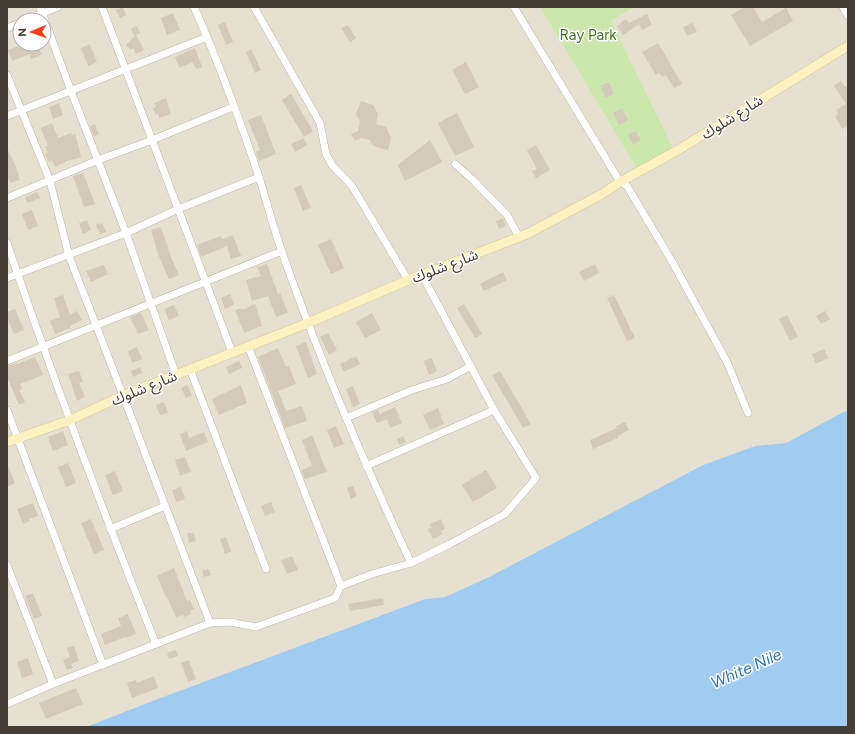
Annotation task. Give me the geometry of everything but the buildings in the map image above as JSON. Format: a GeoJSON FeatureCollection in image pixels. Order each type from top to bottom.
{"type":"FeatureCollection","features":[{"type":"Feature","properties":{"kind":"street"},"geometry":{"type":"LineString","coordinates":[[58,7],[41,10],[126,233],[176,375]]}},
{"type":"Feature","properties":{"kind":"street"},"geometry":{"type":"LineString","coordinates":[[102,7],[232,352]]}},
{"type":"Feature","properties":{"kind":"street"},"geometry":{"type":"LineString","coordinates":[[194,7],[207,37],[259,177],[282,251],[308,323],[366,466],[411,563]]}},
{"type":"Feature","properties":{"kind":"street"},"geometry":{"type":"LineString","coordinates":[[254,7],[320,123],[323,133],[323,146],[332,165],[352,186],[408,280]]}},
{"type":"Feature","properties":{"kind":"street"},"geometry":{"type":"LineString","coordinates":[[514,7],[620,182],[628,186],[673,263],[726,362],[748,414]]}},
{"type":"Feature","properties":{"kind":"street"},"geometry":{"type":"LineString","coordinates":[[843,7],[848,16]]}},
{"type":"Feature","properties":{"kind":"street"},"geometry":{"type":"LineString","coordinates":[[7,116],[207,37]]}},
{"type":"Feature","properties":{"kind":"street","name":"شارع شلوك"},"geometry":{"type":"LineString","coordinates":[[7,442],[70,420],[122,396],[308,323],[408,280],[519,237],[591,200],[678,150],[848,46]]}},
{"type":"Feature","properties":{"kind":"street"},"geometry":{"type":"LineString","coordinates":[[7,75],[50,181],[68,256],[96,325],[210,623]]}},
{"type":"Feature","properties":{"kind":"street"},"geometry":{"type":"LineString","coordinates":[[7,198],[98,160],[233,107]]}},
{"type":"Feature","properties":{"kind":"street"},"geometry":{"type":"LineString","coordinates":[[455,164],[507,215],[519,237]]}},
{"type":"Feature","properties":{"kind":"street"},"geometry":{"type":"LineString","coordinates":[[7,278],[126,233],[178,209],[259,177]]}},
{"type":"Feature","properties":{"kind":"street"},"geometry":{"type":"LineString","coordinates":[[7,243],[42,346],[110,530],[156,644]]}},
{"type":"Feature","properties":{"kind":"street"},"geometry":{"type":"LineString","coordinates":[[7,361],[282,251]]}},
{"type":"Feature","properties":{"kind":"street"},"geometry":{"type":"LineString","coordinates":[[7,704],[53,684],[210,623],[230,622],[256,627],[335,598],[341,586],[372,574],[411,563],[505,514],[536,478],[494,410],[422,275]]}},
{"type":"Feature","properties":{"kind":"street"},"geometry":{"type":"LineString","coordinates":[[248,346],[341,586]]}},
{"type":"Feature","properties":{"kind":"street"},"geometry":{"type":"LineString","coordinates":[[346,418],[412,390],[447,379],[471,366]]}},
{"type":"Feature","properties":{"kind":"street"},"geometry":{"type":"LineString","coordinates":[[190,369],[266,569]]}},
{"type":"Feature","properties":{"kind":"street"},"geometry":{"type":"LineString","coordinates":[[7,410],[103,665]]}},
{"type":"Feature","properties":{"kind":"street"},"geometry":{"type":"LineString","coordinates":[[366,466],[494,410]]}},
{"type":"Feature","properties":{"kind":"street"},"geometry":{"type":"LineString","coordinates":[[110,530],[165,506]]}},
{"type":"Feature","properties":{"kind":"street"},"geometry":{"type":"LineString","coordinates":[[7,565],[53,684]]}},
{"type":"Feature","properties":{"kind":"shaded area"},"geometry":{"type":"Polygon","coordinates":[[[7,7],[540,7],[637,169],[673,148],[611,21],[635,7],[848,7],[848,413],[844,411],[786,443],[755,446],[703,465],[489,577],[445,597],[425,599],[86,727],[7,727],[7,7]]]}},
{"type":"Feature","properties":{"kind":"green space","name":"Ray Park"},"geometry":{"type":"Polygon","coordinates":[[[540,7],[635,7],[611,21],[673,148],[637,169],[540,7]]]}},
{"type":"Feature","properties":{"kind":"water","name":"White Nile"},"geometry":{"type":"Polygon","coordinates":[[[845,411],[848,413],[848,727],[86,727],[425,599],[445,597],[489,577],[703,465],[755,446],[786,443],[845,411]]]}}]}
